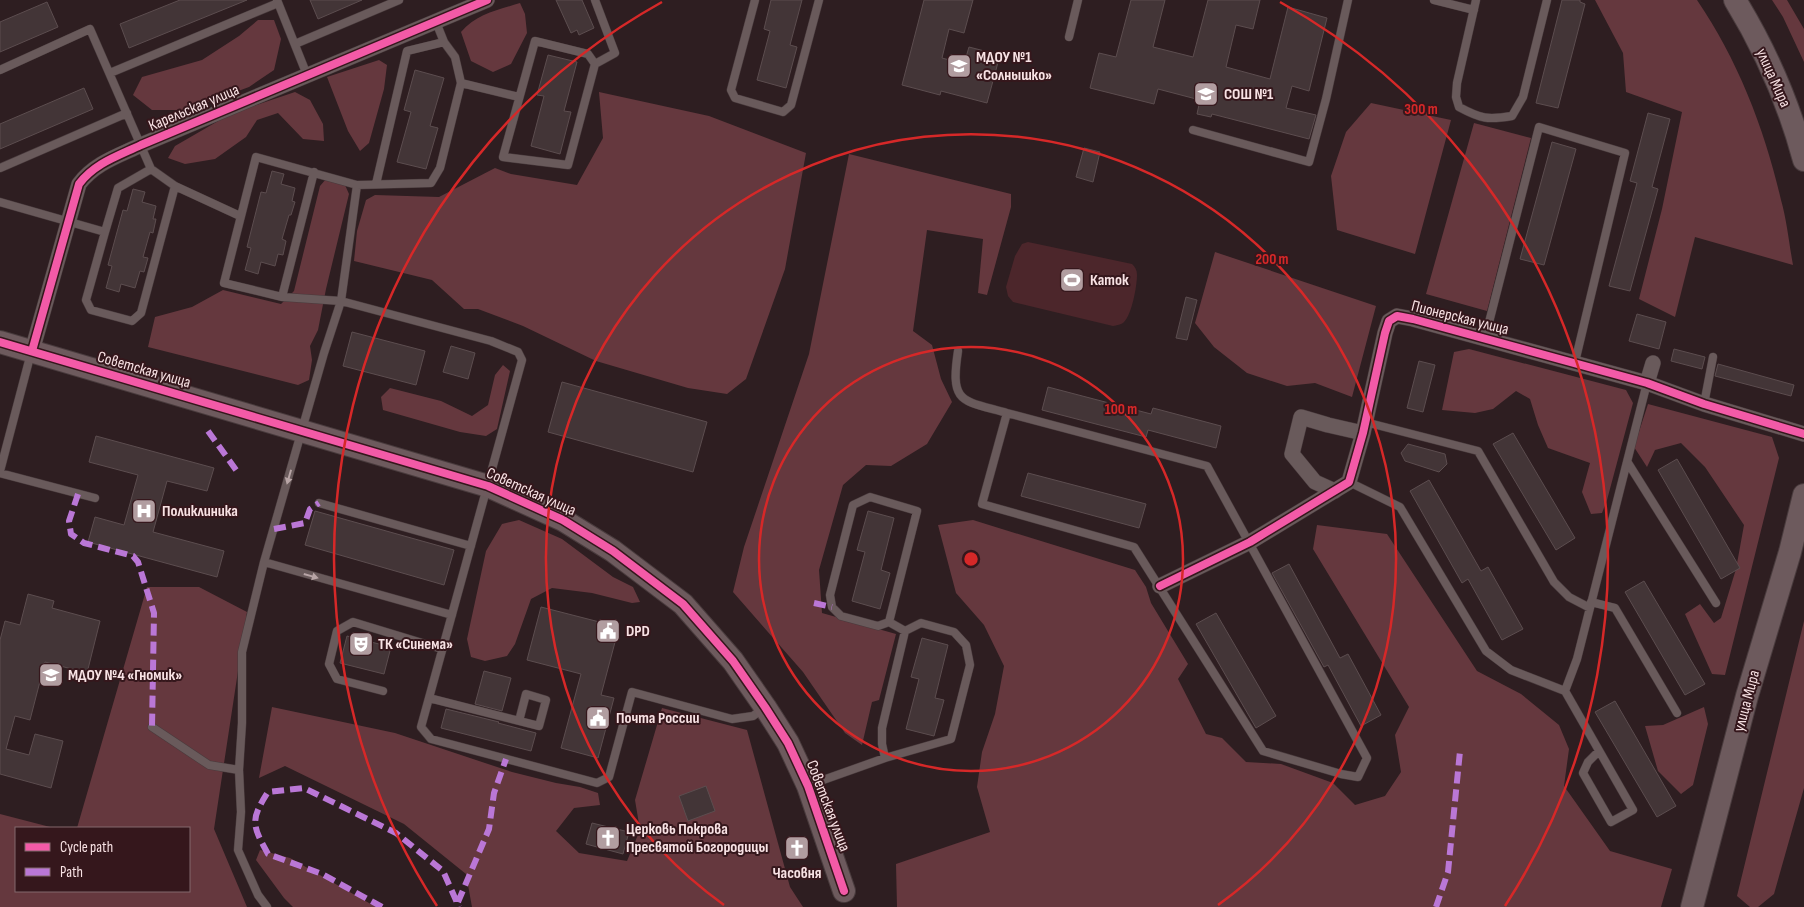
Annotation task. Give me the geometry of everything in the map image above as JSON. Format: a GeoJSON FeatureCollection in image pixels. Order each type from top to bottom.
{"type":"FeatureCollection","features":[{"type":"Feature","properties":{"kind":"street","name":"Карельская улица"},"geometry":{"type":"LineString","coordinates":[[32,351],[79,184],[97,166],[141,145],[487,0]]}},
{"type":"Feature","properties":{"kind":"street","name":"улица Мира"},"geometry":{"type":"LineString","coordinates":[[1735,0],[1772,71],[1797,135],[1804,160]]}},
{"type":"Feature","properties":{"kind":"street","name":"Пионерская улица"},"geometry":{"type":"LineString","coordinates":[[1349,482],[1364,427],[1385,333],[1389,321],[1397,316],[1575,362],[1647,383],[1704,404],[1804,434]]}},
{"type":"Feature","properties":{"kind":"street","name":"Советская улица"},"geometry":{"type":"LineString","coordinates":[[0,342],[488,486],[563,520],[613,551],[683,604],[733,661],[765,707],[788,743],[808,786],[844,891]]}},
{"type":"Feature","properties":{"kind":"street"},"geometry":{"type":"LineString","coordinates":[[1647,383],[1652,363]]}},
{"type":"Feature","properties":{"kind":"street"},"geometry":{"type":"LineString","coordinates":[[1335,491],[1315,482],[1292,454],[1301,417],[1328,426],[1364,427]]}},
{"type":"Feature","properties":{"kind":"street"},"geometry":{"type":"LineString","coordinates":[[1160,586],[1250,542],[1349,482]]}},
{"type":"Feature","properties":{"kind":"street","name":"улица Мира"},"geometry":{"type":"LineString","coordinates":[[1692,907],[1747,696],[1793,552],[1804,495]]}},
{"type":"Feature","properties":{"kind":"lane"},"geometry":{"type":"LineString","coordinates":[[295,44],[399,0]]}},
{"type":"Feature","properties":{"kind":"lane"},"geometry":{"type":"LineString","coordinates":[[594,0],[615,53],[595,64],[568,165],[503,158],[534,41],[588,54],[595,64]]}},
{"type":"Feature","properties":{"kind":"lane"},"geometry":{"type":"LineString","coordinates":[[755,0],[731,90],[735,98],[783,112],[791,105],[819,0]]}},
{"type":"Feature","properties":{"kind":"lane"},"geometry":{"type":"LineString","coordinates":[[1069,36],[1078,0]]}},
{"type":"Feature","properties":{"kind":"lane"},"geometry":{"type":"LineString","coordinates":[[1193,130],[1310,162],[1348,0]]}},
{"type":"Feature","properties":{"kind":"lane"},"geometry":{"type":"LineString","coordinates":[[1434,0],[1474,10]]}},
{"type":"Feature","properties":{"kind":"lane"},"geometry":{"type":"LineString","coordinates":[[1476,0],[1457,83],[1456,96],[1459,107],[1470,114],[1491,120],[1512,116],[1524,96],[1547,0]]}},
{"type":"Feature","properties":{"kind":"lane"},"geometry":{"type":"LineString","coordinates":[[110,73],[278,1],[307,75]]}},
{"type":"Feature","properties":{"kind":"lane"},"geometry":{"type":"LineString","coordinates":[[436,22],[444,42],[455,57],[461,83],[440,168],[430,183],[357,184],[256,157],[224,283],[282,297],[341,301],[491,341],[518,352],[522,360],[421,727],[431,739],[597,783],[609,777],[632,692],[732,719],[753,716],[765,707]]}},
{"type":"Feature","properties":{"kind":"lane"},"geometry":{"type":"LineString","coordinates":[[0,70],[90,29],[151,169],[175,186],[240,216]]}},
{"type":"Feature","properties":{"kind":"lane"},"geometry":{"type":"LineString","coordinates":[[376,184],[407,51],[444,42]]}},
{"type":"Feature","properties":{"kind":"lane"},"geometry":{"type":"LineString","coordinates":[[461,83],[519,97]]}},
{"type":"Feature","properties":{"kind":"lane"},"geometry":{"type":"LineString","coordinates":[[0,168],[127,113]]}},
{"type":"Feature","properties":{"kind":"lane"},"geometry":{"type":"LineString","coordinates":[[1485,338],[1539,127],[1625,153],[1575,362]]}},
{"type":"Feature","properties":{"kind":"lane"},"geometry":{"type":"LineString","coordinates":[[151,169],[118,188],[86,300],[90,310],[132,321],[140,313],[175,186]]}},
{"type":"Feature","properties":{"kind":"lane"},"geometry":{"type":"LineString","coordinates":[[282,297],[314,172]]}},
{"type":"Feature","properties":{"kind":"lane"},"geometry":{"type":"LineString","coordinates":[[267,907],[258,895],[238,850],[241,812],[239,770],[242,723],[242,652],[264,562],[324,353],[341,301],[357,184]]}},
{"type":"Feature","properties":{"kind":"lane"},"geometry":{"type":"LineString","coordinates":[[0,202],[105,232]]}},
{"type":"Feature","properties":{"kind":"lane"},"geometry":{"type":"LineString","coordinates":[[32,351],[0,472],[95,498]]}},
{"type":"Feature","properties":{"kind":"lane"},"geometry":{"type":"LineString","coordinates":[[958,351],[954,382],[961,398],[970,403],[1207,466],[1367,758],[1358,776],[1341,774],[1263,751],[1134,547],[982,504],[1007,413]]}},
{"type":"Feature","properties":{"kind":"lane"},"geometry":{"type":"LineString","coordinates":[[1704,404],[1713,357]]}},
{"type":"Feature","properties":{"kind":"lane"},"geometry":{"type":"LineString","coordinates":[[1565,691],[1577,658],[1647,383]]}},
{"type":"Feature","properties":{"kind":"lane"},"geometry":{"type":"LineString","coordinates":[[1364,427],[1478,451],[1554,582],[1569,597],[1591,605],[1615,608],[1677,713]]}},
{"type":"Feature","properties":{"kind":"lane"},"geometry":{"type":"LineString","coordinates":[[1628,463],[1716,603]]}},
{"type":"Feature","properties":{"kind":"lane"},"geometry":{"type":"LineString","coordinates":[[1349,482],[1400,507],[1486,651],[1511,670],[1565,691],[1600,751],[1633,810],[1610,822],[1583,773],[1588,762],[1600,751]]}},
{"type":"Feature","properties":{"kind":"lane"},"geometry":{"type":"LineString","coordinates":[[889,622],[917,511],[870,498],[852,505],[830,595],[832,607],[841,616],[878,626],[889,622],[905,631]]}},
{"type":"Feature","properties":{"kind":"lane"},"geometry":{"type":"LineString","coordinates":[[319,503],[471,546]]}},
{"type":"Feature","properties":{"kind":"lane"},"geometry":{"type":"LineString","coordinates":[[264,562],[452,615]]}},
{"type":"Feature","properties":{"kind":"lane"},"geometry":{"type":"LineString","coordinates":[[383,691],[336,679],[328,664],[337,631],[353,622],[442,649]]}},
{"type":"Feature","properties":{"kind":"lane"},"geometry":{"type":"LineString","coordinates":[[808,786],[885,758],[951,738],[970,665],[966,645],[954,632],[921,623],[905,631]]}},
{"type":"Feature","properties":{"kind":"lane"},"geometry":{"type":"LineString","coordinates":[[885,758],[882,744],[882,728],[905,631]]}},
{"type":"Feature","properties":{"kind":"lane"},"geometry":{"type":"LineString","coordinates":[[429,698],[519,721],[539,726],[546,700],[526,694],[519,721]]}},
{"type":"Feature","properties":{"kind":"lane"},"geometry":{"type":"LineString","coordinates":[[152,727],[210,765],[239,770]]}},
{"type":"Feature","properties":{"kind":"shaded area"},"geometry":{"type":"Polygon","coordinates":[[[1595,0],[1697,0],[1712,23],[1737,71],[1758,122],[1783,208],[1793,265],[1695,237],[1675,317],[1639,299],[1662,209],[1682,112],[1626,92],[1623,53],[1595,0]]]}},
{"type":"Feature","properties":{"kind":"shaded area"},"geometry":{"type":"Polygon","coordinates":[[[1772,0],[1787,0],[1804,29],[1804,62],[1783,17],[1772,0]]]}},
{"type":"Feature","properties":{"kind":"shaded area"},"geometry":{"type":"Polygon","coordinates":[[[520,3],[525,14],[527,33],[511,64],[493,72],[471,61],[461,32],[480,17],[520,3]]]}},
{"type":"Feature","properties":{"kind":"shaded area"},"geometry":{"type":"Polygon","coordinates":[[[258,20],[274,20],[281,39],[274,70],[249,87],[187,110],[152,110],[133,95],[142,77],[202,60],[239,36],[258,20]]]}},
{"type":"Feature","properties":{"kind":"shaded area"},"geometry":{"type":"Polygon","coordinates":[[[379,60],[387,65],[384,89],[369,143],[360,151],[348,131],[327,77],[379,60]]]}},
{"type":"Feature","properties":{"kind":"shaded area"},"geometry":{"type":"Polygon","coordinates":[[[295,92],[310,100],[323,124],[324,141],[303,139],[278,113],[257,120],[246,137],[215,159],[185,164],[168,158],[175,146],[232,113],[295,92]]]}},
{"type":"Feature","properties":{"kind":"shaded area"},"geometry":{"type":"Polygon","coordinates":[[[599,92],[709,116],[806,153],[785,269],[746,379],[727,394],[688,388],[596,361],[523,326],[478,309],[464,309],[432,280],[354,261],[357,231],[366,200],[375,195],[439,197],[495,168],[511,174],[577,185],[603,138],[599,92]]]}},
{"type":"Feature","properties":{"kind":"shaded area"},"geometry":{"type":"Polygon","coordinates":[[[1371,103],[1451,120],[1415,254],[1337,230],[1331,176],[1346,132],[1371,103]]]}},
{"type":"Feature","properties":{"kind":"shaded area"},"geometry":{"type":"Polygon","coordinates":[[[1474,123],[1531,138],[1487,311],[1426,294],[1474,123]]]}},
{"type":"Feature","properties":{"kind":"shaded area"},"geometry":{"type":"Polygon","coordinates":[[[849,154],[1011,194],[1011,207],[987,295],[978,293],[983,239],[927,230],[913,331],[932,345],[941,379],[952,402],[927,444],[891,466],[866,465],[843,485],[819,570],[822,613],[896,634],[879,700],[872,702],[862,745],[845,733],[803,672],[733,592],[744,547],[809,354],[849,154]]]}},
{"type":"Feature","properties":{"kind":"shaded area"},"geometry":{"type":"Polygon","coordinates":[[[326,179],[345,185],[349,194],[318,330],[310,346],[312,360],[309,380],[298,385],[148,347],[155,317],[192,307],[223,290],[281,304],[294,291],[320,186],[326,179]]]}},
{"type":"Feature","properties":{"kind":"shaded area","name":"Каток"},"geometry":{"type":"Polygon","coordinates":[[[1028,242],[1132,264],[1137,272],[1136,286],[1132,307],[1124,322],[1113,326],[1013,302],[1008,296],[1006,287],[1015,256],[1022,244],[1028,242]]]}},
{"type":"Feature","properties":{"kind":"shaded area"},"geometry":{"type":"Polygon","coordinates":[[[1215,252],[1376,306],[1352,397],[1315,383],[1287,386],[1247,373],[1214,347],[1195,323],[1215,252]]]}},
{"type":"Feature","properties":{"kind":"shaded area"},"geometry":{"type":"Polygon","coordinates":[[[1469,349],[1626,390],[1633,403],[1602,513],[1591,514],[1582,492],[1590,463],[1548,448],[1530,399],[1516,391],[1493,409],[1475,413],[1442,410],[1454,352],[1469,349]]]}},
{"type":"Feature","properties":{"kind":"shaded area"},"geometry":{"type":"Polygon","coordinates":[[[503,365],[510,371],[497,429],[486,436],[460,432],[383,410],[381,397],[390,388],[441,401],[472,416],[488,405],[495,375],[503,365]]]}},
{"type":"Feature","properties":{"kind":"shaded area"},"geometry":{"type":"Polygon","coordinates":[[[1648,404],[1772,437],[1779,458],[1725,675],[1712,674],[1685,614],[1700,604],[1714,623],[1721,618],[1736,569],[1744,525],[1705,467],[1681,443],[1655,450],[1647,467],[1634,447],[1648,404]]]}},
{"type":"Feature","properties":{"kind":"shaded area"},"geometry":{"type":"Polygon","coordinates":[[[519,520],[562,539],[613,577],[633,587],[640,602],[632,603],[592,593],[552,588],[531,599],[515,644],[507,656],[485,661],[471,657],[467,639],[486,551],[502,524],[519,520]]]}},
{"type":"Feature","properties":{"kind":"shaded area"},"geometry":{"type":"Polygon","coordinates":[[[973,520],[1135,570],[1146,587],[1151,603],[1188,664],[1178,679],[1206,734],[1222,738],[1246,762],[1281,764],[1333,783],[1355,805],[1385,796],[1401,772],[1395,735],[1409,707],[1313,549],[1317,525],[1387,534],[1477,671],[1521,694],[1559,725],[1569,749],[1564,786],[1610,851],[1672,869],[1661,907],[897,907],[896,864],[990,832],[977,787],[982,752],[995,714],[1004,666],[984,625],[956,593],[938,525],[973,520]]]}},
{"type":"Feature","properties":{"kind":"shaded area"},"geometry":{"type":"Polygon","coordinates":[[[147,587],[199,587],[247,612],[214,829],[247,907],[0,907],[0,814],[50,827],[15,827],[15,892],[190,892],[190,827],[77,827],[147,587]]]}},
{"type":"Feature","properties":{"kind":"shaded area"},"geometry":{"type":"Polygon","coordinates":[[[1804,621],[1804,788],[1774,894],[1758,907],[1750,907],[1737,896],[1804,621]]]}},
{"type":"Feature","properties":{"kind":"shaded area"},"geometry":{"type":"Polygon","coordinates":[[[272,707],[395,733],[512,772],[580,787],[598,793],[600,805],[574,808],[556,831],[579,853],[627,861],[640,830],[635,800],[662,708],[747,730],[790,887],[803,907],[472,907],[466,874],[404,824],[285,766],[259,778],[272,707]]]}},
{"type":"Feature","properties":{"kind":"shaded area"},"geometry":{"type":"Polygon","coordinates":[[[1704,707],[1708,724],[1693,785],[1681,794],[1658,771],[1645,726],[1663,725],[1704,707]]]}},
{"type":"Feature","properties":{"kind":"shaded area"},"geometry":{"type":"Polygon","coordinates":[[[260,850],[290,858],[376,907],[293,907],[284,898],[256,860],[260,850]]]}},
{"type":"Feature","properties":{"kind":"building"},"geometry":{"type":"Polygon","coordinates":[[[180,0],[247,0],[129,48],[120,24],[180,0]]]}},
{"type":"Feature","properties":{"kind":"building"},"geometry":{"type":"Polygon","coordinates":[[[310,0],[362,0],[318,19],[310,0]]]}},
{"type":"Feature","properties":{"kind":"building"},"geometry":{"type":"Polygon","coordinates":[[[556,0],[582,0],[594,28],[579,35],[577,30],[571,33],[556,0]]]}},
{"type":"Feature","properties":{"kind":"building"},"geometry":{"type":"Polygon","coordinates":[[[771,0],[802,0],[790,45],[797,47],[786,88],[757,80],[770,31],[764,29],[771,0]]]}},
{"type":"Feature","properties":{"kind":"building"},"geometry":{"type":"Polygon","coordinates":[[[924,0],[973,0],[964,33],[949,29],[942,58],[964,64],[969,47],[1000,55],[987,103],[941,91],[940,95],[902,85],[924,0]]]}},
{"type":"Feature","properties":{"kind":"building"},"geometry":{"type":"Polygon","coordinates":[[[1131,0],[1165,0],[1153,47],[1193,57],[1208,0],[1260,0],[1253,29],[1236,25],[1226,67],[1270,79],[1288,7],[1327,18],[1309,91],[1292,86],[1286,108],[1316,115],[1309,139],[1212,114],[1211,117],[1197,114],[1200,100],[1158,89],[1154,104],[1090,88],[1099,53],[1116,57],[1131,0]]]}},
{"type":"Feature","properties":{"kind":"building"},"geometry":{"type":"Polygon","coordinates":[[[1562,0],[1580,0],[1580,2],[1585,4],[1558,108],[1536,103],[1562,0]]]}},
{"type":"Feature","properties":{"kind":"building"},"geometry":{"type":"Polygon","coordinates":[[[47,2],[58,27],[0,52],[0,22],[47,2]]]}},
{"type":"Feature","properties":{"kind":"building"},"geometry":{"type":"Polygon","coordinates":[[[548,55],[577,62],[564,111],[571,112],[560,154],[531,146],[544,96],[537,95],[548,55]]]}},
{"type":"Feature","properties":{"kind":"building"},"geometry":{"type":"Polygon","coordinates":[[[415,70],[444,78],[430,126],[438,128],[426,169],[397,162],[411,112],[404,110],[415,70]]]}},
{"type":"Feature","properties":{"kind":"building"},"geometry":{"type":"Polygon","coordinates":[[[84,88],[93,109],[0,149],[0,124],[84,88]]]}},
{"type":"Feature","properties":{"kind":"building"},"geometry":{"type":"Polygon","coordinates":[[[1648,113],[1670,119],[1652,187],[1658,189],[1630,291],[1609,286],[1637,183],[1630,181],[1648,113]]]}},
{"type":"Feature","properties":{"kind":"building"},"geometry":{"type":"Polygon","coordinates":[[[1552,142],[1576,149],[1544,265],[1520,259],[1552,142]]]}},
{"type":"Feature","properties":{"kind":"building"},"geometry":{"type":"Polygon","coordinates":[[[1084,148],[1100,152],[1093,182],[1076,177],[1084,148]]]}},
{"type":"Feature","properties":{"kind":"building"},"geometry":{"type":"Polygon","coordinates":[[[272,171],[284,174],[281,184],[295,188],[292,201],[295,202],[282,239],[286,241],[283,255],[278,254],[275,266],[261,262],[258,274],[245,270],[251,248],[247,247],[261,192],[266,193],[272,171]]]}},
{"type":"Feature","properties":{"kind":"building"},"geometry":{"type":"Polygon","coordinates":[[[133,189],[145,192],[142,202],[156,206],[153,219],[156,219],[153,233],[150,232],[143,257],[148,258],[144,272],[140,271],[135,288],[121,284],[119,292],[106,288],[112,266],[108,265],[123,210],[127,211],[133,189]]]}},
{"type":"Feature","properties":{"kind":"building"},"geometry":{"type":"Polygon","coordinates":[[[1186,297],[1197,300],[1187,340],[1176,338],[1186,297]]]}},
{"type":"Feature","properties":{"kind":"building"},"geometry":{"type":"Polygon","coordinates":[[[1637,314],[1666,322],[1659,349],[1629,341],[1637,314]]]}},
{"type":"Feature","properties":{"kind":"building"},"geometry":{"type":"Polygon","coordinates":[[[352,332],[425,351],[416,385],[343,366],[352,332]]]}},
{"type":"Feature","properties":{"kind":"building"},"geometry":{"type":"Polygon","coordinates":[[[451,346],[475,353],[468,379],[443,372],[451,346]]]}},
{"type":"Feature","properties":{"kind":"building"},"geometry":{"type":"Polygon","coordinates":[[[1674,349],[1705,357],[1702,369],[1671,361],[1674,349]]]}},
{"type":"Feature","properties":{"kind":"building"},"geometry":{"type":"Polygon","coordinates":[[[1419,361],[1435,365],[1423,412],[1407,408],[1419,361]]]}},
{"type":"Feature","properties":{"kind":"building"},"geometry":{"type":"Polygon","coordinates":[[[1718,364],[1794,385],[1791,396],[1715,376],[1718,364]]]}},
{"type":"Feature","properties":{"kind":"building"},"geometry":{"type":"Polygon","coordinates":[[[562,382],[707,422],[693,472],[548,432],[562,382]]]}},
{"type":"Feature","properties":{"kind":"building"},"geometry":{"type":"Polygon","coordinates":[[[1048,387],[1151,414],[1153,408],[1221,426],[1216,448],[1148,430],[1146,437],[1042,410],[1048,387]]]}},
{"type":"Feature","properties":{"kind":"building"},"geometry":{"type":"Polygon","coordinates":[[[1513,433],[1575,538],[1556,550],[1493,444],[1513,433]]]}},
{"type":"Feature","properties":{"kind":"building","name":"Поликлиника"},"geometry":{"type":"Polygon","coordinates":[[[96,436],[214,468],[207,491],[167,481],[153,532],[224,551],[217,577],[88,542],[95,517],[124,525],[138,475],[89,462],[96,436]]]}},
{"type":"Feature","properties":{"kind":"building"},"geometry":{"type":"Polygon","coordinates":[[[1408,444],[1445,454],[1447,464],[1439,472],[1405,461],[1401,453],[1408,444]]]}},
{"type":"Feature","properties":{"kind":"building"},"geometry":{"type":"Polygon","coordinates":[[[1677,459],[1740,568],[1721,579],[1658,470],[1677,459]]]}},
{"type":"Feature","properties":{"kind":"building"},"geometry":{"type":"Polygon","coordinates":[[[1028,473],[1146,504],[1139,528],[1021,496],[1028,473]]]}},
{"type":"Feature","properties":{"kind":"building"},"geometry":{"type":"Polygon","coordinates":[[[1429,480],[1481,571],[1488,567],[1523,629],[1502,640],[1468,579],[1462,583],[1410,491],[1429,480]]]}},
{"type":"Feature","properties":{"kind":"building"},"geometry":{"type":"Polygon","coordinates":[[[315,511],[454,550],[444,585],[305,545],[315,511]]]}},
{"type":"Feature","properties":{"kind":"building"},"geometry":{"type":"Polygon","coordinates":[[[868,511],[894,518],[881,570],[890,573],[880,609],[852,601],[865,552],[857,550],[868,511]]]}},
{"type":"Feature","properties":{"kind":"building"},"geometry":{"type":"Polygon","coordinates":[[[1289,564],[1340,658],[1348,654],[1381,715],[1361,726],[1328,665],[1324,667],[1272,573],[1289,564]]]}},
{"type":"Feature","properties":{"kind":"building"},"geometry":{"type":"Polygon","coordinates":[[[1644,581],[1705,684],[1685,695],[1625,592],[1644,581]]]}},
{"type":"Feature","properties":{"kind":"building"},"geometry":{"type":"Polygon","coordinates":[[[28,594],[54,601],[52,608],[100,621],[87,673],[45,662],[30,720],[15,716],[6,749],[29,755],[35,734],[63,741],[51,788],[0,774],[0,640],[5,621],[20,625],[28,594]]]}},
{"type":"Feature","properties":{"kind":"building"},"geometry":{"type":"Polygon","coordinates":[[[541,607],[619,627],[601,695],[614,698],[598,758],[561,748],[581,674],[527,660],[541,607]]]}},
{"type":"Feature","properties":{"kind":"building"},"geometry":{"type":"Polygon","coordinates":[[[1216,613],[1276,716],[1256,728],[1196,624],[1216,613]]]}},
{"type":"Feature","properties":{"kind":"building"},"geometry":{"type":"Polygon","coordinates":[[[347,636],[391,647],[384,674],[340,663],[347,636]]]}},
{"type":"Feature","properties":{"kind":"building"},"geometry":{"type":"Polygon","coordinates":[[[922,638],[948,645],[935,698],[944,700],[934,736],[906,729],[919,679],[911,677],[922,638]]]}},
{"type":"Feature","properties":{"kind":"building"},"geometry":{"type":"Polygon","coordinates":[[[484,671],[511,678],[502,711],[475,704],[484,671]]]}},
{"type":"Feature","properties":{"kind":"building"},"geometry":{"type":"Polygon","coordinates":[[[1615,701],[1676,806],[1657,817],[1595,712],[1615,701]]]}},
{"type":"Feature","properties":{"kind":"building"},"geometry":{"type":"Polygon","coordinates":[[[446,709],[536,733],[531,751],[441,728],[446,709]]]}},
{"type":"Feature","properties":{"kind":"building"},"geometry":{"type":"Polygon","coordinates":[[[706,786],[715,811],[688,821],[679,796],[706,786]]]}},
{"type":"Feature","properties":{"kind":"building","name":"Церковь Покрова Пресвятой Богородицы"},"geometry":{"type":"Polygon","coordinates":[[[592,823],[629,832],[623,854],[586,844],[592,823]]]}},
{"type":"Feature","properties":{"kind":"marked path"},"geometry":{"type":"LineString","coordinates":[[208,431],[239,474]]}},
{"type":"Feature","properties":{"kind":"marked path"},"geometry":{"type":"LineString","coordinates":[[78,494],[69,521],[71,534],[84,543],[133,556],[138,562],[154,613],[152,727]]}},
{"type":"Feature","properties":{"kind":"marked path"},"geometry":{"type":"LineString","coordinates":[[274,529],[305,523],[310,509],[319,503]]}},
{"type":"Feature","properties":{"kind":"marked path"},"geometry":{"type":"LineString","coordinates":[[814,603],[832,607]]}},
{"type":"Feature","properties":{"kind":"marked path"},"geometry":{"type":"LineString","coordinates":[[1436,907],[1448,872],[1460,751]]}},
{"type":"Feature","properties":{"kind":"marked path"},"geometry":{"type":"LineString","coordinates":[[458,902],[489,829],[494,793],[506,759]]}},
{"type":"Feature","properties":{"kind":"marked path"},"geometry":{"type":"LineString","coordinates":[[382,907],[322,874],[268,854],[255,823],[258,809],[268,792],[304,788],[396,833],[443,871],[459,907]]}},
{"type":"Feature","properties":{"kind":"cycle path"},"geometry":{"type":"LineString","coordinates":[[32,351],[79,184],[92,171],[107,161],[141,145],[487,0]]}},
{"type":"Feature","properties":{"kind":"cycle path"},"geometry":{"type":"LineString","coordinates":[[1160,586],[1250,542],[1349,482],[1363,433],[1385,333],[1389,321],[1397,316],[1647,383],[1704,404],[1804,434]]}},
{"type":"Feature","properties":{"kind":"cycle path"},"geometry":{"type":"LineString","coordinates":[[0,342],[488,486],[563,520],[613,551],[683,604],[733,661],[765,707],[788,743],[808,786],[844,891]]}},
{"type":"Feature","properties":{"kind":"place","name":"МДОУ №1 «Солнышко»"},"geometry":{"type":"Point","coordinates":[959,66]}},
{"type":"Feature","properties":{"kind":"place","name":"СОШ №1"},"geometry":{"type":"Point","coordinates":[1206,94]}},
{"type":"Feature","properties":{"kind":"place","name":"Каток"},"geometry":{"type":"Point","coordinates":[1072,280]}},
{"type":"Feature","properties":{"kind":"place","name":"Поликлиника"},"geometry":{"type":"Point","coordinates":[144,511]}},
{"type":"Feature","properties":{"kind":"place","name":"DPD"},"geometry":{"type":"Point","coordinates":[608,631]}},
{"type":"Feature","properties":{"kind":"place","name":"ТК «Синема»"},"geometry":{"type":"Point","coordinates":[361,644]}},
{"type":"Feature","properties":{"kind":"place","name":"МДОУ №4 «Гномик»"},"geometry":{"type":"Point","coordinates":[51,675]}},
{"type":"Feature","properties":{"kind":"place","name":"Почта России"},"geometry":{"type":"Point","coordinates":[598,718]}},
{"type":"Feature","properties":{"kind":"place","name":"Церковь Покрова Пресвятой Богородицы"},"geometry":{"type":"Point","coordinates":[608,838]}},
{"type":"Feature","properties":{"kind":"place","name":"Часовня"},"geometry":{"type":"Point","coordinates":[797,848]}}]}
